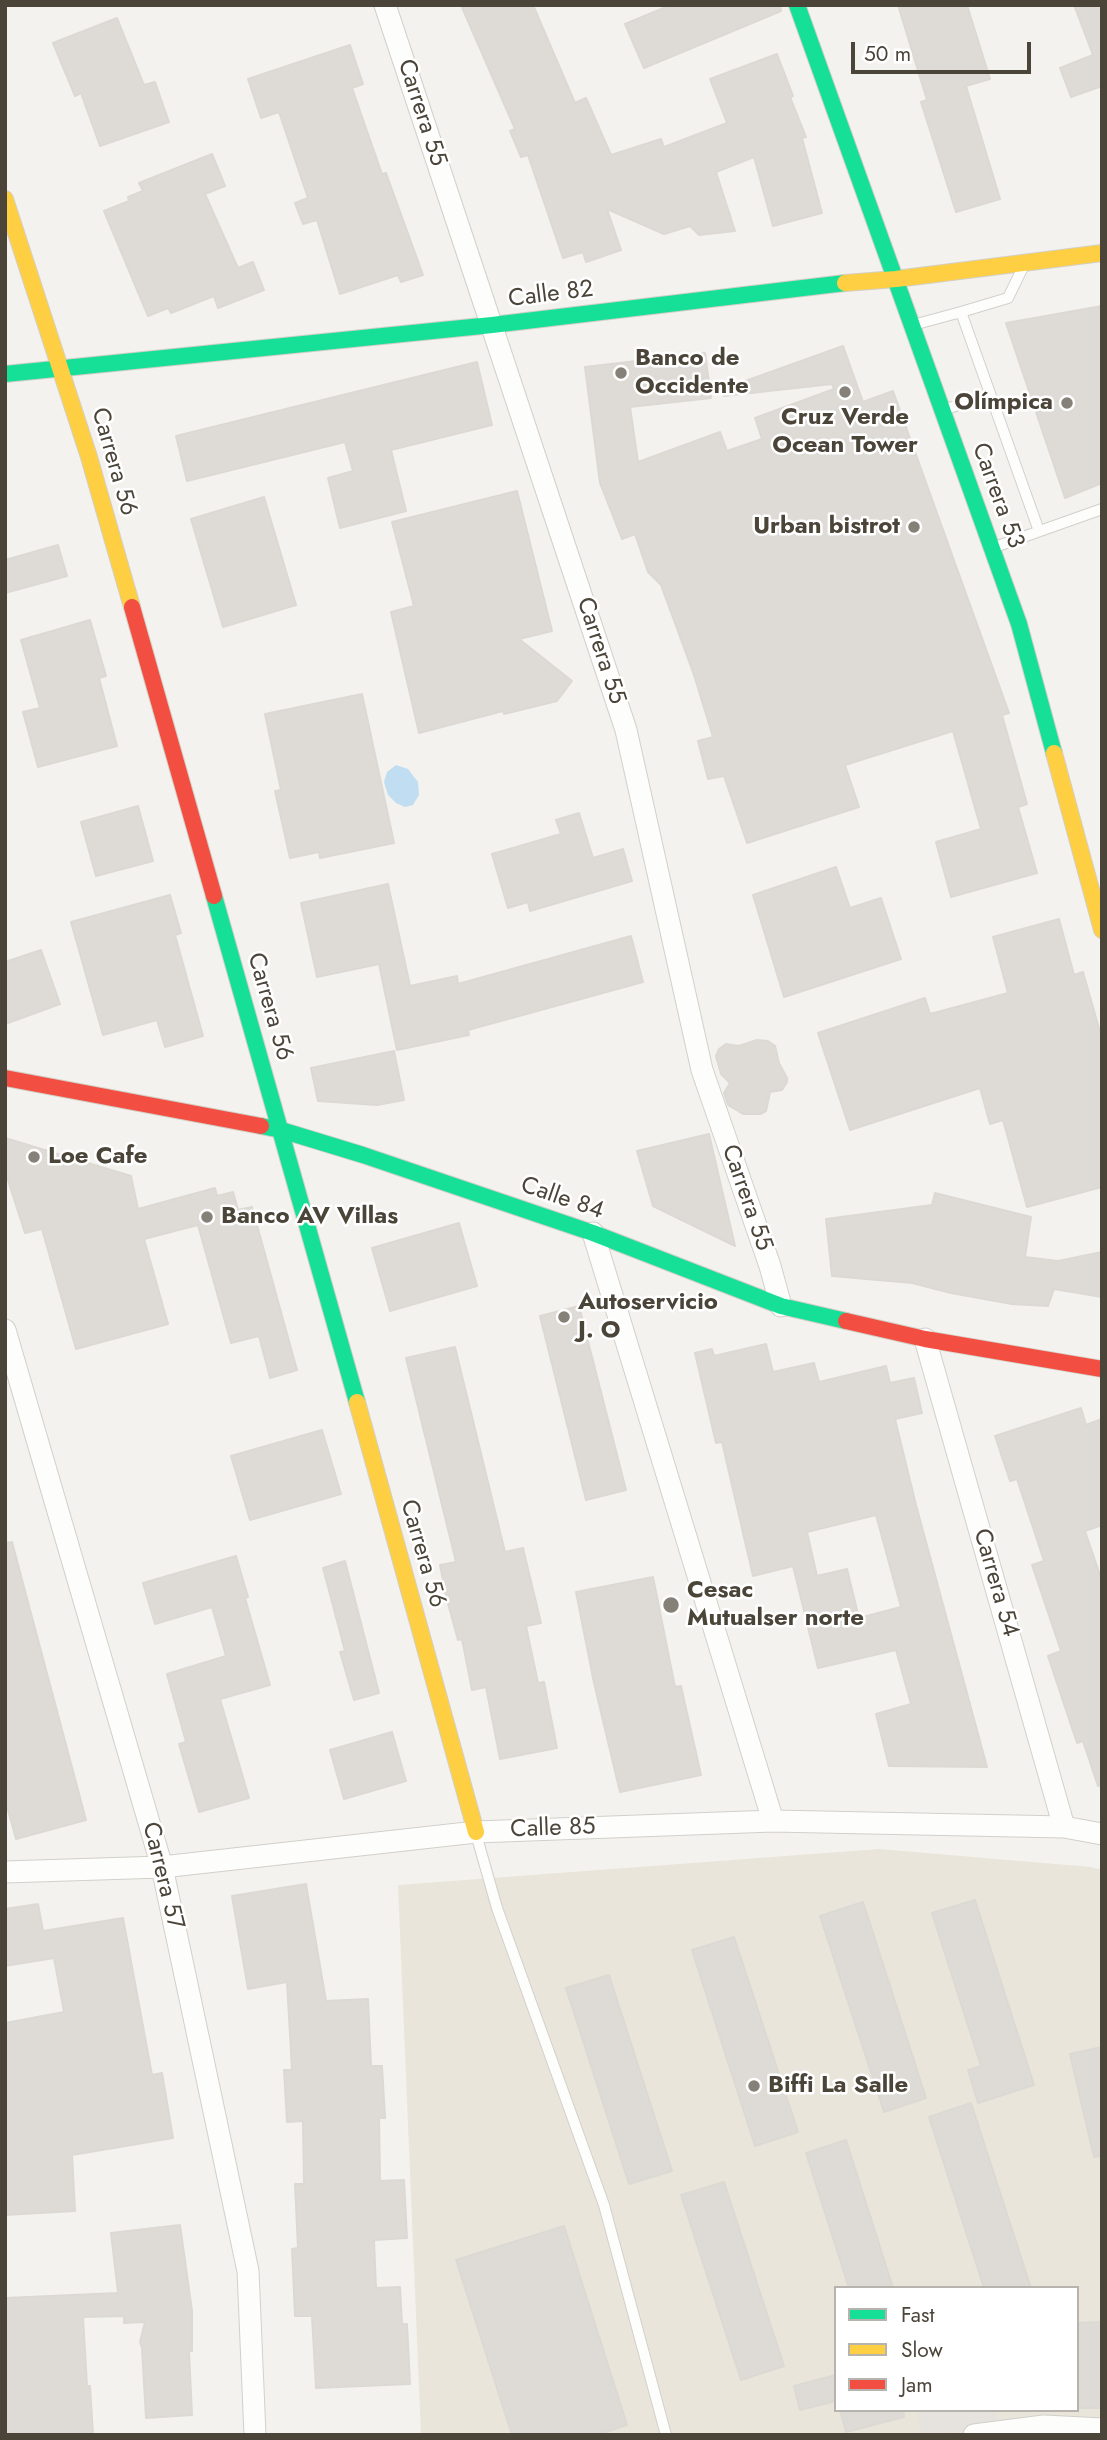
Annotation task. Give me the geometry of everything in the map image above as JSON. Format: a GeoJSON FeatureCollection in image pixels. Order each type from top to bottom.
{"type":"FeatureCollection","features":[{"type":"Feature","properties":{"kind":"street","name":"Carrera 55"},"geometry":{"type":"LineString","coordinates":[[386,5],[626,730],[702,1070],[770,1266],[781,1306]]}},
{"type":"Feature","properties":{"kind":"street","name":"Carrera 53"},"geometry":{"type":"LineString","coordinates":[[797,5],[943,410],[973,503],[1019,624],[1102,930]]}},
{"type":"Feature","properties":{"kind":"street","name":"Carrera 56"},"geometry":{"type":"LineString","coordinates":[[5,199],[93,470],[281,1130],[475,1832]]}},
{"type":"Feature","properties":{"kind":"street","name":"Calle 82"},"geometry":{"type":"LineString","coordinates":[[5,374],[492,325],[1102,253]]}},
{"type":"Feature","properties":{"kind":"street","name":"Calle 84"},"geometry":{"type":"LineString","coordinates":[[5,1079],[281,1130],[593,1233],[781,1306],[925,1339],[1102,1369]]}},
{"type":"Feature","properties":{"kind":"street"},"geometry":{"type":"LineString","coordinates":[[593,1233],[773,1821]]}},
{"type":"Feature","properties":{"kind":"street","name":"Carrera 57"},"geometry":{"type":"LineString","coordinates":[[5,1330],[162,1867],[248,2271],[255,2435]]}},
{"type":"Feature","properties":{"kind":"street","name":"Carrera 54"},"geometry":{"type":"LineString","coordinates":[[925,1339],[1064,1827]]}},
{"type":"Feature","properties":{"kind":"street","name":"Calle 85"},"geometry":{"type":"LineString","coordinates":[[5,1872],[162,1867],[475,1832],[773,1821],[1064,1827],[1102,1834]]}},
{"type":"Feature","properties":{"kind":"street"},"geometry":{"type":"LineString","coordinates":[[974,2435],[1045,2426],[1102,2428]]}},
{"type":"Feature","properties":{"kind":"lane"},"geometry":{"type":"LineString","coordinates":[[912,326],[1008,298],[1025,263]]}},
{"type":"Feature","properties":{"kind":"lane"},"geometry":{"type":"LineString","coordinates":[[961,312],[1039,531]]}},
{"type":"Feature","properties":{"kind":"lane"},"geometry":{"type":"LineString","coordinates":[[943,410],[990,395]]}},
{"type":"Feature","properties":{"kind":"lane"},"geometry":{"type":"LineString","coordinates":[[992,548],[1102,509]]}},
{"type":"Feature","properties":{"kind":"lane"},"geometry":{"type":"LineString","coordinates":[[475,1832],[497,1908],[604,2205],[666,2435]]}},
{"type":"Feature","properties":{"kind":"shaded area","name":"Biffi La Salle"},"geometry":{"type":"Polygon","coordinates":[[[879,1849],[1102,1870],[1102,2435],[421,2435],[398,1885],[879,1849]]]}},
{"type":"Feature","properties":{"kind":"shaded area"},"geometry":{"type":"Polygon","coordinates":[[[916,2412],[996,2412],[998,2422],[947,2435],[922,2435],[916,2412]]]}},
{"type":"Feature","properties":{"kind":"water"},"geometry":{"type":"Polygon","coordinates":[[[396,765],[408,769],[418,782],[419,795],[413,805],[405,807],[388,795],[384,782],[387,772],[396,765]]]}},
{"type":"Feature","properties":{"kind":"building"},"geometry":{"type":"Polygon","coordinates":[[[461,5],[533,5],[575,103],[586,98],[611,155],[661,139],[664,147],[727,123],[710,79],[777,54],[806,137],[802,138],[822,213],[773,226],[754,157],[716,172],[735,231],[699,235],[690,226],[664,234],[607,209],[621,250],[586,262],[583,252],[563,258],[528,155],[521,157],[510,131],[515,129],[461,5]]]}},
{"type":"Feature","properties":{"kind":"building"},"geometry":{"type":"Polygon","coordinates":[[[671,5],[780,5],[781,11],[644,68],[625,24],[671,5]]]}},
{"type":"Feature","properties":{"kind":"building"},"geometry":{"type":"Polygon","coordinates":[[[898,5],[967,5],[990,79],[966,86],[1000,199],[956,212],[921,102],[927,100],[898,5]]]}},
{"type":"Feature","properties":{"kind":"building"},"geometry":{"type":"Polygon","coordinates":[[[1074,5],[1102,5],[1102,86],[1071,97],[1060,68],[1093,55],[1074,5]]]}},
{"type":"Feature","properties":{"kind":"building"},"geometry":{"type":"Polygon","coordinates":[[[117,18],[144,85],[155,82],[169,122],[100,146],[81,93],[75,96],[53,43],[117,18]]]}},
{"type":"Feature","properties":{"kind":"building"},"geometry":{"type":"Polygon","coordinates":[[[350,45],[363,84],[352,88],[382,174],[386,173],[423,275],[401,282],[398,275],[340,294],[317,220],[303,224],[295,203],[308,198],[279,112],[261,118],[248,79],[350,45]]]}},
{"type":"Feature","properties":{"kind":"building"},"geometry":{"type":"Polygon","coordinates":[[[212,154],[225,186],[205,194],[238,268],[253,262],[264,290],[218,308],[214,296],[171,313],[168,308],[148,316],[104,211],[129,201],[128,197],[143,191],[139,183],[212,154]]]}},
{"type":"Feature","properties":{"kind":"building","name":"Olímpica"},"geometry":{"type":"Polygon","coordinates":[[[1102,306],[1102,483],[1065,498],[1006,323],[1102,306]]]}},
{"type":"Feature","properties":{"kind":"building"},"geometry":{"type":"Polygon","coordinates":[[[843,346],[863,402],[893,391],[1009,713],[1002,715],[1027,804],[1018,807],[1037,873],[951,897],[936,842],[981,829],[953,731],[845,765],[859,807],[747,843],[724,776],[708,779],[698,741],[713,737],[694,675],[661,585],[648,572],[635,534],[622,539],[600,483],[585,367],[705,353],[711,398],[630,407],[638,462],[720,432],[727,451],[762,439],[755,418],[834,389],[832,384],[724,396],[723,389],[843,346]]]}},
{"type":"Feature","properties":{"kind":"building"},"geometry":{"type":"Polygon","coordinates":[[[477,362],[492,425],[391,450],[406,511],[340,528],[328,478],[353,471],[345,442],[187,481],[176,436],[477,362]]]}},
{"type":"Feature","properties":{"kind":"building"},"geometry":{"type":"Polygon","coordinates":[[[517,491],[552,631],[519,639],[572,681],[557,701],[504,714],[503,711],[419,733],[391,612],[414,606],[392,522],[517,491]]]}},
{"type":"Feature","properties":{"kind":"building"},"geometry":{"type":"Polygon","coordinates":[[[264,497],[296,605],[223,627],[191,519],[264,497]]]}},
{"type":"Feature","properties":{"kind":"building"},"geometry":{"type":"Polygon","coordinates":[[[58,545],[67,576],[5,593],[5,560],[58,545]]]}},
{"type":"Feature","properties":{"kind":"building"},"geometry":{"type":"Polygon","coordinates":[[[90,620],[106,676],[99,678],[117,746],[38,767],[23,712],[40,708],[21,640],[90,620]]]}},
{"type":"Feature","properties":{"kind":"building"},"geometry":{"type":"Polygon","coordinates":[[[362,694],[394,843],[320,858],[319,852],[290,858],[275,791],[281,790],[265,714],[362,694]]]}},
{"type":"Feature","properties":{"kind":"building"},"geometry":{"type":"Polygon","coordinates":[[[138,806],[153,861],[96,876],[81,822],[138,806]]]}},
{"type":"Feature","properties":{"kind":"building"},"geometry":{"type":"Polygon","coordinates":[[[579,813],[593,858],[623,849],[632,881],[530,911],[528,902],[508,908],[492,854],[561,834],[556,820],[579,813]]]}},
{"type":"Feature","properties":{"kind":"building"},"geometry":{"type":"Polygon","coordinates":[[[836,867],[850,908],[881,898],[901,959],[784,997],[753,895],[836,867]]]}},
{"type":"Feature","properties":{"kind":"building"},"geometry":{"type":"Polygon","coordinates":[[[388,884],[410,986],[457,976],[458,984],[631,936],[643,982],[468,1030],[469,1035],[397,1050],[379,964],[317,977],[301,903],[388,884]]]}},
{"type":"Feature","properties":{"kind":"building"},"geometry":{"type":"Polygon","coordinates":[[[170,895],[181,933],[175,935],[203,1036],[165,1047],[157,1020],[103,1035],[71,922],[170,895]]]}},
{"type":"Feature","properties":{"kind":"building"},"geometry":{"type":"Polygon","coordinates":[[[1059,919],[1074,975],[1083,972],[1102,1039],[1102,1187],[1027,1207],[1003,1120],[990,1124],[980,1088],[850,1130],[818,1033],[925,998],[930,1014],[1008,993],[993,937],[1059,919]]]}},
{"type":"Feature","properties":{"kind":"building"},"geometry":{"type":"Polygon","coordinates":[[[41,950],[60,1004],[5,1024],[5,962],[41,950]]]}},
{"type":"Feature","properties":{"kind":"building"},"geometry":{"type":"Polygon","coordinates":[[[757,1040],[768,1041],[775,1046],[787,1082],[782,1090],[770,1092],[766,1111],[761,1114],[743,1114],[728,1105],[724,1093],[730,1083],[721,1074],[716,1056],[719,1049],[726,1044],[739,1046],[757,1040]]]}},
{"type":"Feature","properties":{"kind":"building"},"geometry":{"type":"Polygon","coordinates":[[[394,1051],[404,1100],[377,1105],[318,1101],[311,1068],[394,1051]]]}},
{"type":"Feature","properties":{"kind":"building"},"geometry":{"type":"Polygon","coordinates":[[[709,1134],[735,1246],[653,1206],[637,1151],[709,1134]]]}},
{"type":"Feature","properties":{"kind":"building"},"geometry":{"type":"Polygon","coordinates":[[[5,1138],[131,1176],[138,1209],[215,1188],[217,1196],[233,1192],[238,1210],[252,1207],[297,1370],[270,1378],[259,1336],[231,1343],[198,1225],[144,1239],[168,1324],[76,1349],[42,1229],[25,1233],[5,1171],[5,1138]]]}},
{"type":"Feature","properties":{"kind":"building"},"geometry":{"type":"Polygon","coordinates":[[[935,1193],[1031,1217],[1025,1257],[1058,1261],[1102,1252],[1102,1297],[1054,1289],[1048,1306],[1012,1304],[912,1283],[832,1276],[826,1219],[932,1205],[935,1193]]]}},
{"type":"Feature","properties":{"kind":"building"},"geometry":{"type":"Polygon","coordinates":[[[459,1223],[477,1286],[390,1311],[372,1248],[459,1223]]]}},
{"type":"Feature","properties":{"kind":"building"},"geometry":{"type":"Polygon","coordinates":[[[579,1306],[626,1490],[586,1500],[540,1316],[579,1306]]]}},
{"type":"Feature","properties":{"kind":"building"},"geometry":{"type":"Polygon","coordinates":[[[766,1344],[773,1372],[814,1363],[819,1382],[886,1366],[890,1383],[914,1378],[922,1413],[895,1419],[987,1767],[889,1766],[876,1714],[911,1704],[896,1650],[818,1668],[793,1566],[753,1576],[722,1442],[716,1443],[695,1353],[712,1349],[714,1356],[766,1344]],[[876,1515],[807,1532],[817,1576],[847,1569],[859,1618],[901,1607],[876,1515]]]}},
{"type":"Feature","properties":{"kind":"building"},"geometry":{"type":"Polygon","coordinates":[[[455,1347],[505,1552],[523,1548],[541,1623],[526,1626],[538,1683],[544,1682],[557,1748],[500,1759],[486,1687],[472,1690],[462,1639],[458,1640],[447,1600],[440,1565],[456,1562],[406,1358],[455,1347]]]}},
{"type":"Feature","properties":{"kind":"building"},"geometry":{"type":"Polygon","coordinates":[[[1081,1408],[1086,1425],[1102,1419],[1102,1525],[1085,1531],[1102,1581],[1102,1785],[1098,1786],[1083,1741],[1077,1743],[1048,1656],[1061,1651],[1032,1565],[1044,1561],[1017,1479],[1010,1481],[995,1436],[1081,1408]]]}},
{"type":"Feature","properties":{"kind":"building"},"geometry":{"type":"Polygon","coordinates":[[[322,1430],[341,1494],[250,1520],[231,1456],[322,1430]]]}},
{"type":"Feature","properties":{"kind":"building"},"geometry":{"type":"Polygon","coordinates":[[[12,1542],[86,1820],[16,1839],[5,1799],[5,1543],[12,1542]]]}},
{"type":"Feature","properties":{"kind":"building"},"geometry":{"type":"Polygon","coordinates":[[[236,1556],[270,1685],[220,1699],[249,1798],[199,1812],[179,1744],[186,1742],[167,1674],[226,1656],[212,1607],[155,1624],[143,1583],[236,1556]]]}},
{"type":"Feature","properties":{"kind":"building"},"geometry":{"type":"Polygon","coordinates":[[[345,1561],[379,1693],[354,1700],[340,1652],[345,1651],[323,1568],[345,1561]]]}},
{"type":"Feature","properties":{"kind":"building"},"geometry":{"type":"Polygon","coordinates":[[[653,1577],[675,1687],[681,1686],[701,1775],[620,1792],[576,1592],[653,1577]]]}},
{"type":"Feature","properties":{"kind":"building"},"geometry":{"type":"Polygon","coordinates":[[[392,1732],[406,1781],[344,1799],[330,1750],[392,1732]]]}},
{"type":"Feature","properties":{"kind":"building"},"geometry":{"type":"Polygon","coordinates":[[[306,1884],[326,2001],[368,1999],[371,2066],[382,2066],[385,2118],[379,2118],[380,2181],[404,2180],[407,2238],[374,2240],[376,2288],[400,2287],[402,2324],[407,2324],[410,2384],[316,2388],[312,2316],[295,2316],[292,2249],[298,2248],[295,2184],[304,2184],[303,2121],[287,2122],[284,2070],[292,2070],[287,1982],[248,1989],[232,1896],[306,1884]]]}},
{"type":"Feature","properties":{"kind":"building"},"geometry":{"type":"Polygon","coordinates":[[[975,1900],[1034,2085],[978,2103],[968,2070],[981,2066],[932,1913],[975,1900]]]}},
{"type":"Feature","properties":{"kind":"building"},"geometry":{"type":"Polygon","coordinates":[[[863,1902],[926,2098],[884,2112],[820,1916],[863,1902]]]}},
{"type":"Feature","properties":{"kind":"building"},"geometry":{"type":"Polygon","coordinates":[[[38,1904],[43,1931],[123,1918],[152,2075],[162,2073],[173,2138],[72,2155],[75,2211],[5,2215],[5,2023],[64,2012],[54,1958],[5,1966],[5,1909],[38,1904]]]}},
{"type":"Feature","properties":{"kind":"building"},"geometry":{"type":"Polygon","coordinates":[[[734,1937],[798,2132],[755,2146],[692,1950],[734,1937]]]}},
{"type":"Feature","properties":{"kind":"building"},"geometry":{"type":"Polygon","coordinates":[[[609,1975],[672,2171],[629,2184],[566,1988],[609,1975]]]}},
{"type":"Feature","properties":{"kind":"building"},"geometry":{"type":"Polygon","coordinates":[[[1102,2047],[1102,2156],[1094,2157],[1070,2054],[1102,2047]]]}},
{"type":"Feature","properties":{"kind":"building"},"geometry":{"type":"Polygon","coordinates":[[[971,2103],[1030,2286],[983,2286],[929,2117],[971,2103]]]}},
{"type":"Feature","properties":{"kind":"building"},"geometry":{"type":"Polygon","coordinates":[[[846,2140],[892,2286],[848,2286],[806,2153],[846,2140]]]}},
{"type":"Feature","properties":{"kind":"building"},"geometry":{"type":"Polygon","coordinates":[[[724,2182],[784,2366],[741,2380],[681,2195],[724,2182]]]}},
{"type":"Feature","properties":{"kind":"building"},"geometry":{"type":"Polygon","coordinates":[[[180,2225],[192,2311],[192,2351],[189,2351],[192,2415],[146,2418],[140,2342],[145,2322],[124,2323],[124,2316],[83,2317],[93,2435],[5,2435],[5,2298],[118,2293],[111,2233],[180,2225]]]}},
{"type":"Feature","properties":{"kind":"building"},"geometry":{"type":"Polygon","coordinates":[[[564,2226],[627,2425],[596,2435],[512,2435],[456,2260],[564,2226]]]}},
{"type":"Feature","properties":{"kind":"building"},"geometry":{"type":"Polygon","coordinates":[[[1102,2322],[1102,2408],[1079,2408],[1079,2323],[1102,2322]]]}},
{"type":"Feature","properties":{"kind":"building"},"geometry":{"type":"Polygon","coordinates":[[[834,2376],[834,2402],[800,2410],[794,2386],[834,2376]]]}},
{"type":"Feature","properties":{"kind":"building"},"geometry":{"type":"Polygon","coordinates":[[[841,2412],[903,2412],[904,2417],[846,2432],[841,2412]]]}},
{"type":"Feature","properties":{"kind":"traffic: fast"},"geometry":{"type":"LineString","coordinates":[[797,5],[1019,624],[1054,753]]}},
{"type":"Feature","properties":{"kind":"traffic: fast"},"geometry":{"type":"LineString","coordinates":[[5,374],[492,325],[845,283]]}},
{"type":"Feature","properties":{"kind":"traffic: fast"},"geometry":{"type":"LineString","coordinates":[[214,896],[357,1402]]}},
{"type":"Feature","properties":{"kind":"traffic: fast"},"geometry":{"type":"LineString","coordinates":[[261,1126],[363,1155],[593,1233],[781,1306],[846,1321]]}},
{"type":"Feature","properties":{"kind":"traffic: slow"},"geometry":{"type":"LineString","coordinates":[[5,199],[89,457],[132,607]]}},
{"type":"Feature","properties":{"kind":"traffic: slow"},"geometry":{"type":"LineString","coordinates":[[845,283],[1102,253]]}},
{"type":"Feature","properties":{"kind":"traffic: slow"},"geometry":{"type":"LineString","coordinates":[[1054,753],[1102,930]]}},
{"type":"Feature","properties":{"kind":"traffic: slow"},"geometry":{"type":"LineString","coordinates":[[357,1402],[476,1832]]}},
{"type":"Feature","properties":{"kind":"traffic: jam"},"geometry":{"type":"LineString","coordinates":[[132,607],[214,896]]}},
{"type":"Feature","properties":{"kind":"traffic: jam"},"geometry":{"type":"LineString","coordinates":[[5,1078],[261,1126]]}},
{"type":"Feature","properties":{"kind":"traffic: jam"},"geometry":{"type":"LineString","coordinates":[[846,1321],[925,1339],[1102,1369]]}},
{"type":"Feature","properties":{"kind":"place","name":"Banco de Occidente"},"geometry":{"type":"Point","coordinates":[621,373]}},
{"type":"Feature","properties":{"kind":"place","name":"Cruz Verde Ocean Tower"},"geometry":{"type":"Point","coordinates":[845,392]}},
{"type":"Feature","properties":{"kind":"place","name":"Olímpica"},"geometry":{"type":"Point","coordinates":[1067,403]}},
{"type":"Feature","properties":{"kind":"place","name":"Urban bistrot"},"geometry":{"type":"Point","coordinates":[914,527]}},
{"type":"Feature","properties":{"kind":"place","name":"Loe Cafe"},"geometry":{"type":"Point","coordinates":[34,1157]}},
{"type":"Feature","properties":{"kind":"place","name":"Banco AV Villas"},"geometry":{"type":"Point","coordinates":[207,1217]}},
{"type":"Feature","properties":{"kind":"place","name":"Autoservicio J. O"},"geometry":{"type":"Point","coordinates":[564,1317]}},
{"type":"Feature","properties":{"kind":"place","name":"Cesac Mutualser norte"},"geometry":{"type":"Point","coordinates":[671,1605]}},
{"type":"Feature","properties":{"kind":"place","name":"Biffi La Salle"},"geometry":{"type":"Point","coordinates":[754,2086]}}]}
